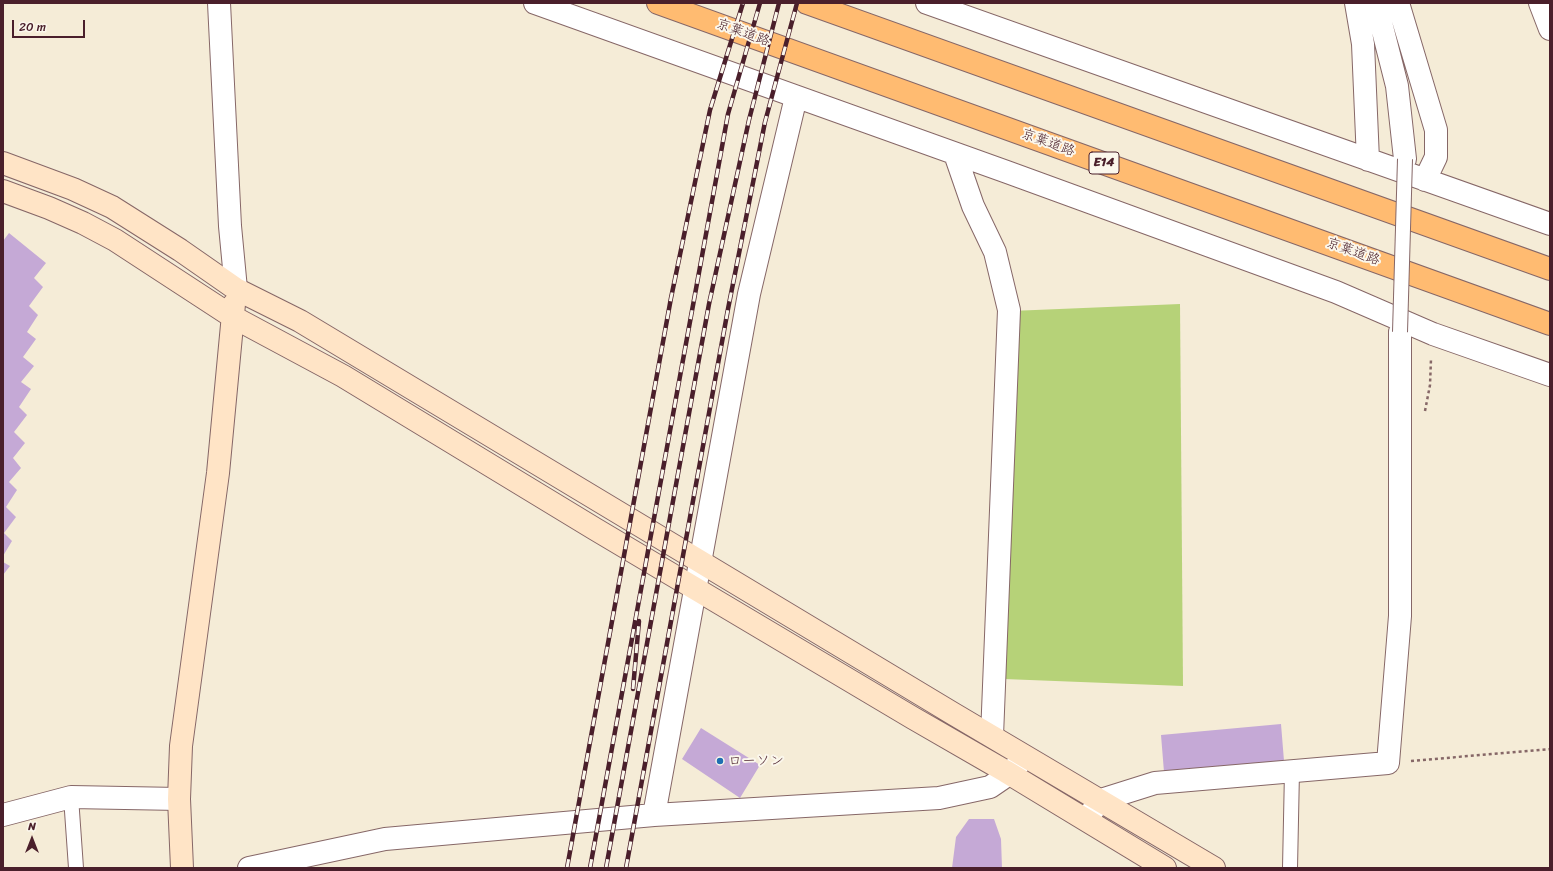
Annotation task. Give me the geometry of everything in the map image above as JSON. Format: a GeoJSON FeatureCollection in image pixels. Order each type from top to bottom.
{"type":"FeatureCollection","features":[{"type":"Feature","properties":{"kind":"highway","name":"京葉道路"},"geometry":{"type":"LineString","coordinates":[[658,3],[1550,324]]}},
{"type":"Feature","properties":{"kind":"highway"},"geometry":{"type":"LineString","coordinates":[[807,3],[1550,269]]}},
{"type":"Feature","properties":{"kind":"street"},"geometry":{"type":"LineString","coordinates":[[182,868],[179,799],[181,746],[218,472],[236,289],[230,226],[219,3]]}},
{"type":"Feature","properties":{"kind":"street"},"geometry":{"type":"LineString","coordinates":[[535,3],[1336,292],[1433,334],[1550,375]]}},
{"type":"Feature","properties":{"kind":"street"},"geometry":{"type":"LineString","coordinates":[[927,3],[1550,224]]}},
{"type":"Feature","properties":{"kind":"street"},"geometry":{"type":"LineString","coordinates":[[1356,3],[1364,44],[1368,160]]}},
{"type":"Feature","properties":{"kind":"street"},"geometry":{"type":"LineString","coordinates":[[1376,3],[1397,86],[1405,159]]}},
{"type":"Feature","properties":{"kind":"street"},"geometry":{"type":"LineString","coordinates":[[1398,3],[1436,130],[1436,157],[1425,180]]}},
{"type":"Feature","properties":{"kind":"street"},"geometry":{"type":"LineString","coordinates":[[1540,3],[1550,29]]}},
{"type":"Feature","properties":{"kind":"street"},"geometry":{"type":"LineString","coordinates":[[654,815],[750,294],[796,97]]}},
{"type":"Feature","properties":{"kind":"street"},"geometry":{"type":"LineString","coordinates":[[955,154],[973,206],[996,252],[1009,310],[992,736]]}},
{"type":"Feature","properties":{"kind":"street"},"geometry":{"type":"LineString","coordinates":[[3,163],[73,189],[112,207],[180,250],[236,289],[300,321],[700,562],[1214,868]]}},
{"type":"Feature","properties":{"kind":"street"},"geometry":{"type":"LineString","coordinates":[[3,191],[49,208],[83,223],[115,240],[233,317],[343,376],[696,589],[1086,819],[1164,868]]}},
{"type":"Feature","properties":{"kind":"street"},"geometry":{"type":"LineString","coordinates":[[1086,819],[1101,800],[1155,783],[1388,763],[1400,616],[1400,332]]}},
{"type":"Feature","properties":{"kind":"street"},"geometry":{"type":"LineString","coordinates":[[249,868],[385,839],[654,815],[939,798],[990,787],[1009,774],[1026,756]]}},
{"type":"Feature","properties":{"kind":"street"},"geometry":{"type":"LineString","coordinates":[[3,815],[71,797],[179,799]]}},
{"type":"Feature","properties":{"kind":"lane"},"geometry":{"type":"LineString","coordinates":[[1400,332],[1405,159]]}},
{"type":"Feature","properties":{"kind":"lane"},"geometry":{"type":"LineString","coordinates":[[1290,868],[1292,771]]}},
{"type":"Feature","properties":{"kind":"lane"},"geometry":{"type":"LineString","coordinates":[[71,797],[76,868]]}},
{"type":"Feature","properties":{"kind":"path"},"geometry":{"type":"LineString","coordinates":[[1388,763],[1550,749]]}},
{"type":"Feature","properties":{"kind":"green space"},"geometry":{"type":"Polygon","coordinates":[[[1180,304],[1183,686],[1004,679],[1011,311],[1180,304]]]}},
{"type":"Feature","properties":{"kind":"building"},"geometry":{"type":"Polygon","coordinates":[[[9,233],[46,263],[34,278],[43,287],[29,306],[38,315],[27,332],[36,339],[23,357],[34,366],[21,382],[31,389],[19,407],[27,415],[14,432],[25,443],[13,458],[21,468],[9,482],[17,490],[6,507],[16,517],[4,533],[12,541],[3,556],[3,241],[9,233]]]}},
{"type":"Feature","properties":{"kind":"building"},"geometry":{"type":"Polygon","coordinates":[[[3,562],[10,566],[3,575],[3,562]]]}},
{"type":"Feature","properties":{"kind":"building"},"geometry":{"type":"Polygon","coordinates":[[[1281,724],[1284,761],[1164,772],[1161,735],[1281,724]]]}},
{"type":"Feature","properties":{"kind":"building"},"geometry":{"type":"Polygon","coordinates":[[[701,728],[760,765],[740,798],[682,759],[701,728]]]}},
{"type":"Feature","properties":{"kind":"building"},"geometry":{"type":"Polygon","coordinates":[[[969,819],[994,819],[1001,839],[1002,868],[952,868],[956,837],[969,819]]]}},
{"type":"Feature","properties":{"kind":"railway"},"geometry":{"type":"LineString","coordinates":[[567,868],[671,298],[710,110],[743,3]]}},
{"type":"Feature","properties":{"kind":"railway"},"geometry":{"type":"LineString","coordinates":[[590,868],[728,114],[760,3]]}},
{"type":"Feature","properties":{"kind":"railway"},"geometry":{"type":"LineString","coordinates":[[606,868],[709,304],[749,120],[779,3]]}},
{"type":"Feature","properties":{"kind":"railway"},"geometry":{"type":"LineString","coordinates":[[626,868],[728,309],[765,122],[797,3]]}},
{"type":"Feature","properties":{"kind":"railway"},"geometry":{"type":"LineString","coordinates":[[633,689],[639,621]]}},
{"type":"Feature","properties":{"kind":"place","name":"ローソン"},"geometry":{"type":"Point","coordinates":[720,761]}}]}
